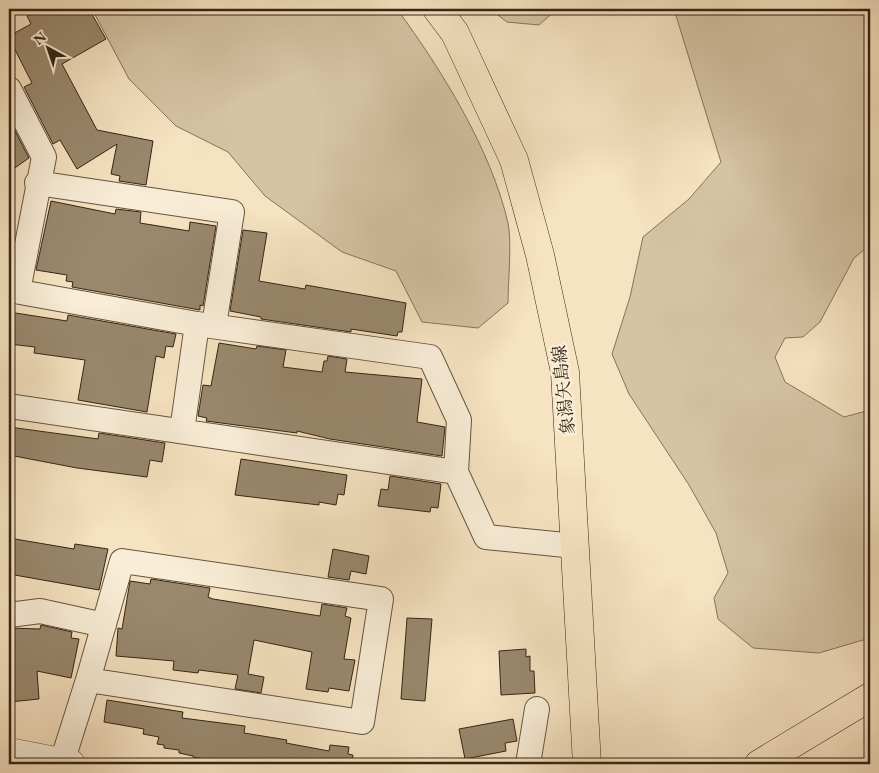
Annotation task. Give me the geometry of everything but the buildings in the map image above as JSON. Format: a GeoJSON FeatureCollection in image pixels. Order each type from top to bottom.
{"type":"FeatureCollection","features":[{"type":"Feature","properties":{"kind":"main road","name":"象潟矢島線"},"geometry":{"type":"LineString","coordinates":[[437,9],[455,33],[514,160],[540,255],[565,372],[587,764]]}},
{"type":"Feature","properties":{"kind":"main road"},"geometry":{"type":"LineString","coordinates":[[758,764],[870,697]]}},
{"type":"Feature","properties":{"kind":"street"},"geometry":{"type":"LineString","coordinates":[[9,89],[44,156],[14,291],[206,324],[430,357],[459,420],[456,472],[486,538],[575,546]]}},
{"type":"Feature","properties":{"kind":"street"},"geometry":{"type":"LineString","coordinates":[[37,183],[232,212],[182,431]]}},
{"type":"Feature","properties":{"kind":"street"},"geometry":{"type":"LineString","coordinates":[[9,406],[456,472]]}},
{"type":"Feature","properties":{"kind":"street"},"geometry":{"type":"LineString","coordinates":[[10,756],[67,763],[88,680],[122,561],[381,599],[362,722],[88,680]]}},
{"type":"Feature","properties":{"kind":"street"},"geometry":{"type":"LineString","coordinates":[[9,615],[40,611],[104,625]]}},
{"type":"Feature","properties":{"kind":"street"},"geometry":{"type":"LineString","coordinates":[[528,764],[537,709]]}},
{"type":"Feature","properties":{"kind":"shaded area"},"geometry":{"type":"Polygon","coordinates":[[[92,9],[397,9],[431,57],[463,111],[490,167],[508,223],[510,251],[508,303],[478,328],[422,322],[396,271],[342,252],[265,196],[228,152],[176,126],[129,79],[92,9]]]}},
{"type":"Feature","properties":{"kind":"shaded area"},"geometry":{"type":"Polygon","coordinates":[[[490,9],[557,9],[539,25],[507,22],[490,9]]]}},
{"type":"Feature","properties":{"kind":"shaded area"},"geometry":{"type":"Polygon","coordinates":[[[674,9],[870,9],[870,245],[854,258],[820,322],[803,337],[785,338],[775,357],[785,382],[844,417],[870,410],[870,638],[819,653],[753,648],[718,619],[714,598],[728,573],[716,533],[689,485],[629,394],[612,354],[630,297],[643,237],[689,199],[721,162],[674,9]]]}}]}
